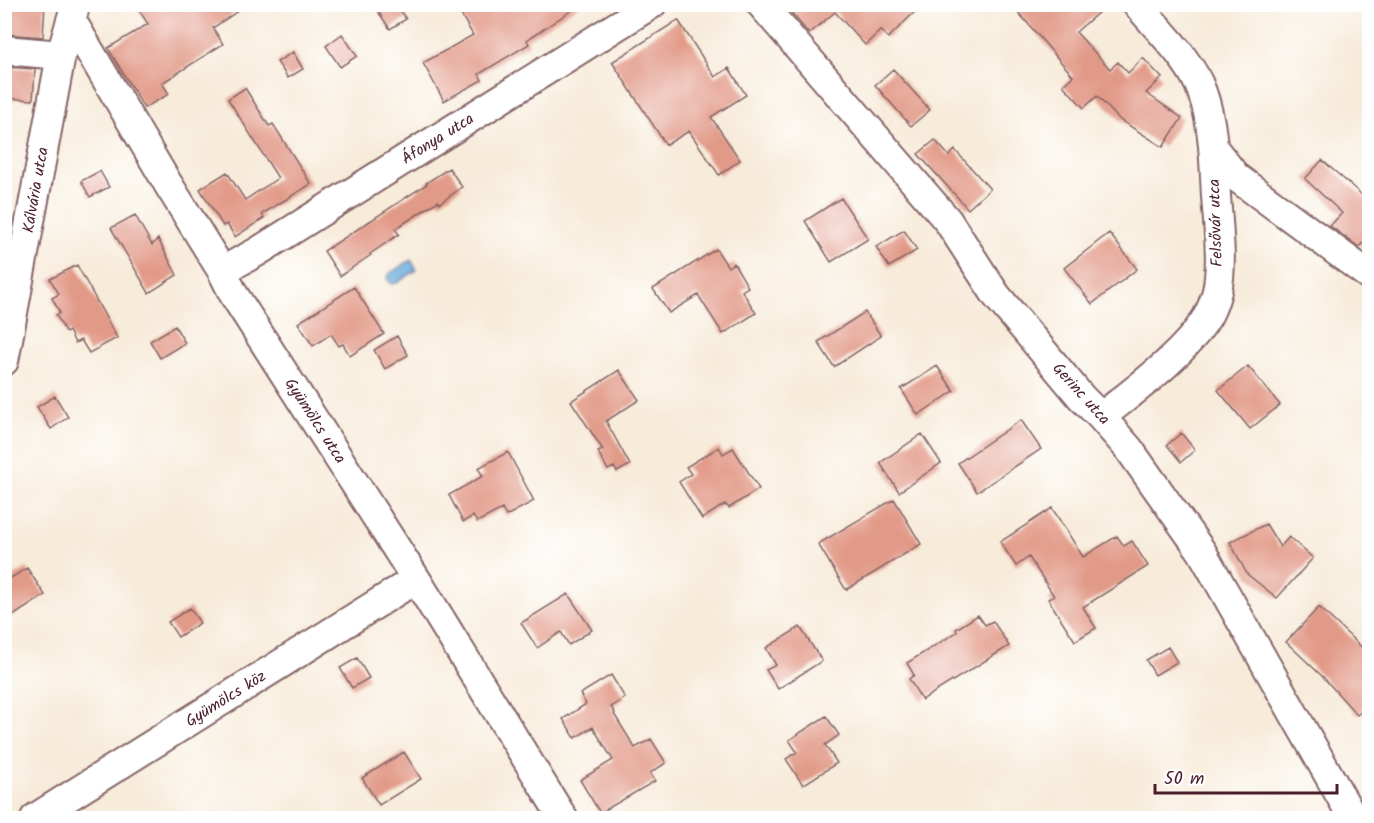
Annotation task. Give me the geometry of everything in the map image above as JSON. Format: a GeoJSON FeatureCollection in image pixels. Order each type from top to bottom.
{"type":"FeatureCollection","features":[{"type":"Feature","properties":{"kind":"street","name":"Áfonya utca"},"geometry":{"type":"LineString","coordinates":[[222,271],[257,252],[652,4]]}},
{"type":"Feature","properties":{"kind":"street","name":"Gerinc utca"},"geometry":{"type":"LineString","coordinates":[[761,4],[948,221],[996,295],[1082,398],[1129,449],[1202,552],[1353,818]]}},
{"type":"Feature","properties":{"kind":"street","name":"Felsővár utca"},"geometry":{"type":"LineString","coordinates":[[1101,417],[1158,371],[1187,344],[1208,316],[1217,292],[1219,265],[1214,149],[1202,91],[1178,52],[1137,4]]}},
{"type":"Feature","properties":{"kind":"street","name":"Gyümölcs utca"},"geometry":{"type":"LineString","coordinates":[[74,13],[168,184],[222,271],[234,295],[416,579],[563,819]]}},
{"type":"Feature","properties":{"kind":"street","name":"Kálvária utca"},"geometry":{"type":"LineString","coordinates":[[5,354],[61,55],[74,13]]}},
{"type":"Feature","properties":{"kind":"street"},"geometry":{"type":"LineString","coordinates":[[4,50],[61,55]]}},
{"type":"Feature","properties":{"kind":"street"},"geometry":{"type":"LineString","coordinates":[[1214,149],[1236,177],[1370,276]]}},
{"type":"Feature","properties":{"kind":"street","name":"Gyümölcs köz"},"geometry":{"type":"LineString","coordinates":[[35,819],[416,579]]}},
{"type":"Feature","properties":{"kind":"water"},"geometry":{"type":"Polygon","coordinates":[[[411,260],[417,270],[397,283],[391,284],[387,279],[390,273],[411,260]]]}},
{"type":"Feature","properties":{"kind":"building"},"geometry":{"type":"Polygon","coordinates":[[[4,4],[45,4],[43,37],[4,34],[4,4]]]}},
{"type":"Feature","properties":{"kind":"building"},"geometry":{"type":"Polygon","coordinates":[[[135,4],[248,4],[213,28],[223,44],[162,83],[169,94],[144,108],[108,48],[148,24],[135,4]]]}},
{"type":"Feature","properties":{"kind":"building"},"geometry":{"type":"Polygon","coordinates":[[[373,4],[396,4],[406,19],[390,29],[373,4]]]}},
{"type":"Feature","properties":{"kind":"building"},"geometry":{"type":"Polygon","coordinates":[[[473,4],[581,4],[527,40],[529,44],[479,74],[482,80],[444,101],[423,63],[473,35],[460,13],[473,4]]]}},
{"type":"Feature","properties":{"kind":"building"},"geometry":{"type":"Polygon","coordinates":[[[784,4],[923,4],[888,38],[881,30],[865,45],[835,12],[809,34],[784,4]]]}},
{"type":"Feature","properties":{"kind":"building"},"geometry":{"type":"Polygon","coordinates":[[[1011,4],[1108,4],[1076,32],[1110,69],[1118,62],[1128,73],[1143,58],[1162,78],[1146,93],[1182,118],[1163,147],[1120,120],[1097,96],[1084,108],[1063,85],[1073,76],[1011,4]]]}},
{"type":"Feature","properties":{"kind":"building"},"geometry":{"type":"Polygon","coordinates":[[[678,20],[715,77],[729,68],[746,95],[711,117],[740,160],[719,175],[689,131],[666,145],[612,62],[678,20]]]}},
{"type":"Feature","properties":{"kind":"building"},"geometry":{"type":"Polygon","coordinates":[[[342,34],[357,56],[340,67],[326,46],[342,34]]]}},
{"type":"Feature","properties":{"kind":"building"},"geometry":{"type":"Polygon","coordinates":[[[293,52],[303,69],[288,78],[277,62],[293,52]]]}},
{"type":"Feature","properties":{"kind":"building"},"geometry":{"type":"Polygon","coordinates":[[[4,67],[35,69],[33,100],[4,98],[4,67]]]}},
{"type":"Feature","properties":{"kind":"building"},"geometry":{"type":"Polygon","coordinates":[[[893,69],[930,110],[911,126],[875,85],[893,69]]]}},
{"type":"Feature","properties":{"kind":"building"},"geometry":{"type":"Polygon","coordinates":[[[245,88],[269,126],[273,124],[311,184],[262,214],[264,218],[235,237],[227,224],[223,226],[200,189],[227,172],[245,200],[278,178],[228,99],[245,88]]]}},
{"type":"Feature","properties":{"kind":"building"},"geometry":{"type":"Polygon","coordinates":[[[935,140],[949,156],[955,150],[990,189],[968,209],[918,154],[935,140]]]}},
{"type":"Feature","properties":{"kind":"building"},"geometry":{"type":"Polygon","coordinates":[[[1322,160],[1370,202],[1370,236],[1359,247],[1330,226],[1342,213],[1305,179],[1322,160]]]}},
{"type":"Feature","properties":{"kind":"building"},"geometry":{"type":"Polygon","coordinates":[[[449,168],[462,187],[440,203],[438,201],[395,229],[399,234],[340,276],[324,251],[449,168]]]}},
{"type":"Feature","properties":{"kind":"building"},"geometry":{"type":"Polygon","coordinates":[[[100,171],[109,187],[90,197],[81,181],[100,171]]]}},
{"type":"Feature","properties":{"kind":"building"},"geometry":{"type":"Polygon","coordinates":[[[841,198],[868,239],[831,262],[805,221],[841,198]]]}},
{"type":"Feature","properties":{"kind":"building"},"geometry":{"type":"Polygon","coordinates":[[[135,215],[152,245],[158,239],[177,275],[149,293],[111,228],[135,215]]]}},
{"type":"Feature","properties":{"kind":"building"},"geometry":{"type":"Polygon","coordinates":[[[904,230],[917,250],[889,267],[876,247],[904,230]]]}},
{"type":"Feature","properties":{"kind":"building"},"geometry":{"type":"Polygon","coordinates":[[[1109,233],[1137,269],[1092,304],[1064,268],[1109,233]]]}},
{"type":"Feature","properties":{"kind":"building"},"geometry":{"type":"Polygon","coordinates":[[[716,249],[728,267],[734,263],[748,287],[742,291],[756,313],[723,334],[698,295],[669,313],[653,289],[716,249]]]}},
{"type":"Feature","properties":{"kind":"building"},"geometry":{"type":"Polygon","coordinates":[[[77,265],[117,338],[89,353],[81,340],[75,343],[69,331],[66,333],[56,315],[60,313],[52,298],[59,294],[50,279],[77,265]]]}},
{"type":"Feature","properties":{"kind":"building"},"geometry":{"type":"Polygon","coordinates":[[[354,287],[384,334],[350,356],[343,344],[339,346],[331,334],[313,346],[298,323],[354,287]]]}},
{"type":"Feature","properties":{"kind":"building"},"geometry":{"type":"Polygon","coordinates":[[[865,312],[881,336],[834,367],[818,342],[865,312]]]}},
{"type":"Feature","properties":{"kind":"building"},"geometry":{"type":"Polygon","coordinates":[[[175,326],[185,343],[160,358],[150,341],[175,326]]]}},
{"type":"Feature","properties":{"kind":"building"},"geometry":{"type":"Polygon","coordinates":[[[397,336],[408,355],[385,369],[374,350],[397,336]]]}},
{"type":"Feature","properties":{"kind":"building"},"geometry":{"type":"Polygon","coordinates":[[[937,366],[954,391],[918,415],[901,389],[937,366]]]}},
{"type":"Feature","properties":{"kind":"building"},"geometry":{"type":"Polygon","coordinates":[[[1248,366],[1280,405],[1250,429],[1218,390],[1248,366]]]}},
{"type":"Feature","properties":{"kind":"building"},"geometry":{"type":"Polygon","coordinates":[[[619,370],[639,400],[606,421],[630,465],[617,472],[614,467],[608,470],[598,452],[603,450],[571,401],[619,370]]]}},
{"type":"Feature","properties":{"kind":"building"},"geometry":{"type":"Polygon","coordinates":[[[55,396],[68,417],[51,429],[37,407],[55,396]]]}},
{"type":"Feature","properties":{"kind":"building"},"geometry":{"type":"Polygon","coordinates":[[[1021,420],[1041,449],[977,492],[958,463],[1021,420]]]}},
{"type":"Feature","properties":{"kind":"building"},"geometry":{"type":"Polygon","coordinates":[[[1181,433],[1195,450],[1181,462],[1167,445],[1181,433]]]}},
{"type":"Feature","properties":{"kind":"building"},"geometry":{"type":"Polygon","coordinates":[[[922,434],[941,463],[899,492],[880,463],[922,434]]]}},
{"type":"Feature","properties":{"kind":"building"},"geometry":{"type":"Polygon","coordinates":[[[719,447],[723,454],[733,448],[759,489],[729,508],[725,504],[702,519],[679,482],[691,474],[686,467],[719,447]]]}},
{"type":"Feature","properties":{"kind":"building"},"geometry":{"type":"Polygon","coordinates":[[[508,452],[534,501],[506,516],[502,509],[477,522],[473,516],[463,522],[449,495],[483,476],[478,468],[508,452]]]}},
{"type":"Feature","properties":{"kind":"building"},"geometry":{"type":"Polygon","coordinates":[[[894,499],[921,544],[846,590],[818,544],[894,499]]]}},
{"type":"Feature","properties":{"kind":"building"},"geometry":{"type":"Polygon","coordinates":[[[1052,508],[1083,557],[1117,536],[1124,546],[1132,541],[1148,566],[1083,607],[1096,628],[1075,641],[1048,599],[1054,596],[1029,557],[1016,566],[1000,542],[1052,508]]]}},
{"type":"Feature","properties":{"kind":"building"},"geometry":{"type":"Polygon","coordinates":[[[1266,524],[1280,547],[1289,537],[1313,558],[1277,598],[1247,574],[1230,542],[1266,524]]]}},
{"type":"Feature","properties":{"kind":"building"},"geometry":{"type":"Polygon","coordinates":[[[27,568],[45,595],[13,616],[4,602],[4,582],[27,568]]]}},
{"type":"Feature","properties":{"kind":"building"},"geometry":{"type":"Polygon","coordinates":[[[568,594],[592,630],[569,645],[561,632],[537,648],[521,623],[568,594]]]}},
{"type":"Feature","properties":{"kind":"building"},"geometry":{"type":"Polygon","coordinates":[[[1319,607],[1370,655],[1370,704],[1357,715],[1323,677],[1286,642],[1319,607]]]}},
{"type":"Feature","properties":{"kind":"building"},"geometry":{"type":"Polygon","coordinates":[[[190,608],[200,623],[178,637],[168,622],[190,608]]]}},
{"type":"Feature","properties":{"kind":"building"},"geometry":{"type":"Polygon","coordinates":[[[978,615],[985,625],[993,621],[1009,646],[922,700],[909,679],[914,675],[907,663],[957,632],[956,629],[978,615]]]}},
{"type":"Feature","properties":{"kind":"building"},"geometry":{"type":"Polygon","coordinates":[[[800,627],[822,661],[778,689],[766,670],[776,665],[766,648],[800,627]]]}},
{"type":"Feature","properties":{"kind":"building"},"geometry":{"type":"Polygon","coordinates":[[[1168,647],[1177,662],[1155,675],[1146,660],[1168,647]]]}},
{"type":"Feature","properties":{"kind":"building"},"geometry":{"type":"Polygon","coordinates":[[[357,658],[369,678],[352,688],[340,668],[357,658]]]}},
{"type":"Feature","properties":{"kind":"building"},"geometry":{"type":"Polygon","coordinates":[[[611,675],[625,698],[611,707],[635,748],[651,739],[666,763],[650,773],[655,781],[600,813],[580,780],[613,760],[593,727],[575,738],[563,719],[586,704],[580,694],[611,675]]]}},
{"type":"Feature","properties":{"kind":"building"},"geometry":{"type":"Polygon","coordinates":[[[826,716],[839,735],[825,745],[837,763],[803,785],[786,759],[797,752],[789,740],[826,716]]]}},
{"type":"Feature","properties":{"kind":"building"},"geometry":{"type":"Polygon","coordinates":[[[404,752],[421,779],[379,805],[362,778],[404,752]]]}}]}
